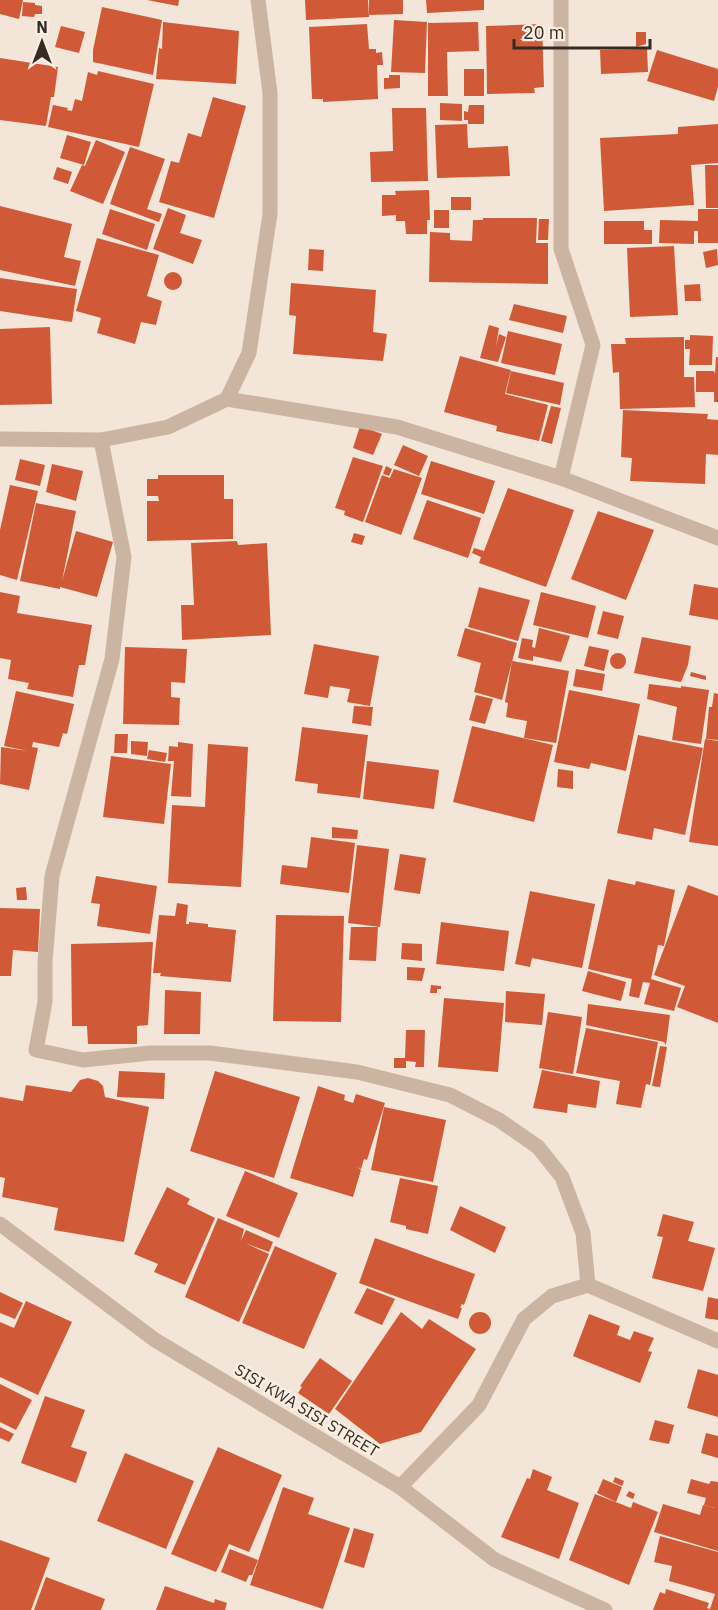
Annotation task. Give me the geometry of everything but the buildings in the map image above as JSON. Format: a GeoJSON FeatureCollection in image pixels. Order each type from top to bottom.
{"type":"FeatureCollection","features":[{"type":"Feature","properties":{"kind":"street"},"geometry":{"type":"LineString","coordinates":[[227,399],[249,353],[270,214],[270,93],[258,0]]}},
{"type":"Feature","properties":{"kind":"street"},"geometry":{"type":"LineString","coordinates":[[561,0],[561,249],[593,345],[561,478]]}},
{"type":"Feature","properties":{"kind":"street"},"geometry":{"type":"LineString","coordinates":[[0,439],[101,440],[168,427],[227,399],[397,427],[561,478],[718,538]]}},
{"type":"Feature","properties":{"kind":"street"},"geometry":{"type":"LineString","coordinates":[[101,440],[124,557],[112,659],[52,876],[45,962],[45,1002],[36,1050],[83,1060],[150,1053],[210,1053],[357,1072],[450,1095],[499,1120],[538,1147],[562,1177],[583,1233],[588,1285]]}},
{"type":"Feature","properties":{"kind":"street","name":"SISI KWA SISI STREET"},"geometry":{"type":"LineString","coordinates":[[0,1224],[155,1340],[400,1487],[495,1560],[605,1610]]}},
{"type":"Feature","properties":{"kind":"street"},"geometry":{"type":"LineString","coordinates":[[400,1487],[479,1405],[524,1319],[552,1296],[588,1285],[718,1341]]}}]}
